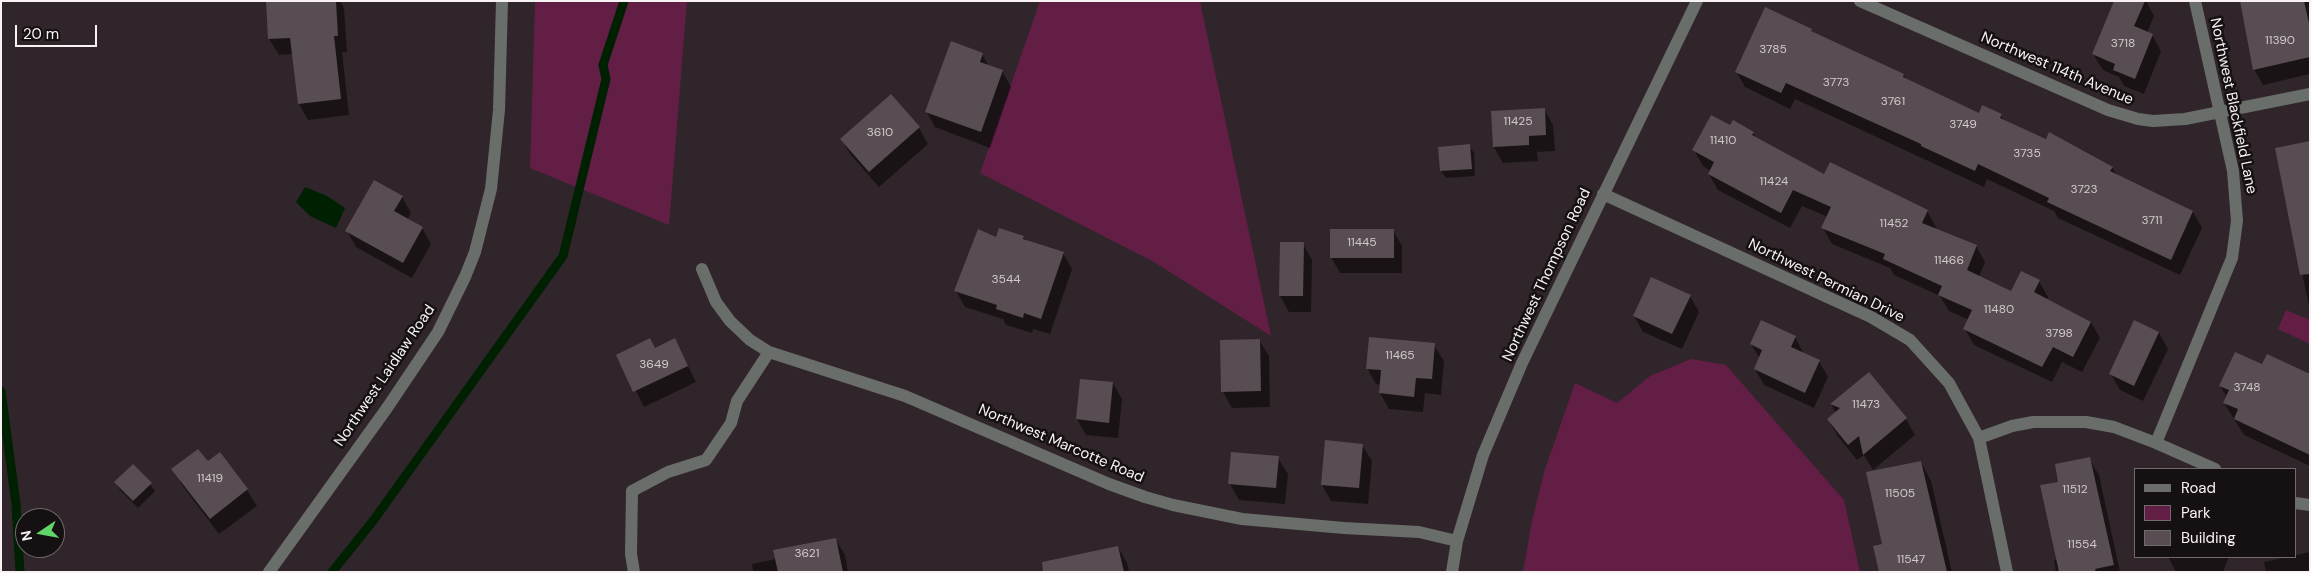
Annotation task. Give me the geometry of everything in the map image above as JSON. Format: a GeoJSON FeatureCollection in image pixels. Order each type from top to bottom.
{"type":"FeatureCollection","features":[{"type":"Feature","properties":{"kind":"street","name":"Northwest Laidlaw Road"},"geometry":{"type":"LineString","coordinates":[[270,572],[387,408],[432,340],[465,278],[480,236],[492,181],[499,110],[502,1]]}},
{"type":"Feature","properties":{"kind":"street","name":"Northwest Thompson Road"},"geometry":{"type":"LineString","coordinates":[[1452,572],[1457,540],[1487,446],[1522,363],[1697,1]]}},
{"type":"Feature","properties":{"kind":"street","name":"Northwest 114th Avenue"},"geometry":{"type":"LineString","coordinates":[[1860,1],[2121,115],[2153,121],[2185,119],[2310,94]]}},
{"type":"Feature","properties":{"kind":"street","name":"Northwest Blackfield Lane"},"geometry":{"type":"LineString","coordinates":[[2156,443],[2232,258],[2238,221],[2237,197],[2195,1]]}},
{"type":"Feature","properties":{"kind":"street","name":"Northwest Permian Drive"},"geometry":{"type":"LineString","coordinates":[[1603,194],[1871,317],[1910,340],[1949,383],[1979,438],[2007,572]]}},
{"type":"Feature","properties":{"kind":"street","name":"Northwest Marcotte Road"},"geometry":{"type":"LineString","coordinates":[[702,269],[716,302],[730,321],[750,340],[769,352],[905,396],[1110,484],[1173,505],[1242,519],[1419,532],[1457,540]]}},
{"type":"Feature","properties":{"kind":"street"},"geometry":{"type":"LineString","coordinates":[[634,572],[631,554],[632,491],[668,472],[706,460],[731,423],[737,400],[769,352]]}},
{"type":"Feature","properties":{"kind":"street"},"geometry":{"type":"LineString","coordinates":[[1979,438],[2012,426],[2062,421],[2086,422],[2114,428],[2156,443],[2213,468]]}},
{"type":"Feature","properties":{"kind":"street"},"geometry":{"type":"LineString","coordinates":[[2296,503],[2310,505]]}},
{"type":"Feature","properties":{"kind":"green space"},"geometry":{"type":"Polygon","coordinates":[[[535,1],[687,1],[669,225],[530,168],[535,1]]]}},
{"type":"Feature","properties":{"kind":"green space"},"geometry":{"type":"Polygon","coordinates":[[[1040,1],[1200,1],[1271,336],[1154,262],[980,173],[1040,1]]]}},
{"type":"Feature","properties":{"kind":"green space"},"geometry":{"type":"Polygon","coordinates":[[[2286,310],[2310,320],[2310,344],[2278,329],[2286,310]]]}},
{"type":"Feature","properties":{"kind":"green space"},"geometry":{"type":"Polygon","coordinates":[[[1691,359],[1726,365],[1844,500],[1860,572],[1523,572],[1532,521],[1544,472],[1575,383],[1617,403],[1650,376],[1691,359]]]}},
{"type":"Feature","properties":{"kind":"shaded area"},"geometry":{"type":"Polygon","coordinates":[[[305,187],[327,196],[345,208],[336,228],[310,216],[296,202],[305,187]]]}},
{"type":"Feature","properties":{"kind":"building"},"geometry":{"type":"Polygon","coordinates":[[[266,1],[336,1],[338,36],[334,36],[341,99],[298,104],[290,38],[268,39],[266,1]]]}},
{"type":"Feature","properties":{"kind":"building"},"geometry":{"type":"Polygon","coordinates":[[[2114,1],[2145,1],[2134,26],[2153,34],[2135,79],[2113,70],[2115,64],[2092,54],[2114,1]]]}},
{"type":"Feature","properties":{"kind":"building"},"geometry":{"type":"Polygon","coordinates":[[[2240,1],[2304,1],[2310,28],[2310,57],[2253,70],[2240,1]]]}},
{"type":"Feature","properties":{"kind":"building"},"geometry":{"type":"Polygon","coordinates":[[[1765,7],[1812,29],[1811,31],[1904,74],[1903,77],[1979,113],[1982,105],[2002,114],[2000,118],[2046,139],[2049,132],[2113,167],[2110,171],[2193,211],[2171,260],[2047,202],[2049,198],[1978,164],[1975,171],[1921,146],[1921,144],[1786,83],[1781,93],[1735,72],[1765,7]]]}},
{"type":"Feature","properties":{"kind":"building"},"geometry":{"type":"Polygon","coordinates":[[[951,41],[983,53],[980,62],[1003,70],[981,132],[925,112],[951,41]]]}},
{"type":"Feature","properties":{"kind":"building"},"geometry":{"type":"Polygon","coordinates":[[[891,94],[920,127],[869,172],[840,139],[891,94]]]}},
{"type":"Feature","properties":{"kind":"building"},"geometry":{"type":"Polygon","coordinates":[[[1545,108],[1546,135],[1529,136],[1529,145],[1493,147],[1491,111],[1545,108]]]}},
{"type":"Feature","properties":{"kind":"building"},"geometry":{"type":"Polygon","coordinates":[[[1711,115],[1730,125],[1733,120],[1754,132],[1752,135],[1824,174],[1830,162],[1928,210],[1922,223],[1977,245],[1967,270],[2011,291],[2021,271],[2040,280],[2034,292],[2091,322],[2073,357],[2053,347],[2042,367],[1963,329],[1972,310],[1938,295],[1942,286],[1883,259],[1885,254],[1821,228],[1831,207],[1793,190],[1781,213],[1708,174],[1714,162],[1692,150],[1711,115]]]}},
{"type":"Feature","properties":{"kind":"building"},"geometry":{"type":"Polygon","coordinates":[[[2310,141],[2310,274],[2300,275],[2275,148],[2310,141]]]}},
{"type":"Feature","properties":{"kind":"building"},"geometry":{"type":"Polygon","coordinates":[[[1470,144],[1472,169],[1440,171],[1438,147],[1470,144]]]}},
{"type":"Feature","properties":{"kind":"building"},"geometry":{"type":"Polygon","coordinates":[[[374,180],[403,196],[394,211],[423,227],[403,263],[345,231],[374,180]]]}},
{"type":"Feature","properties":{"kind":"building"},"geometry":{"type":"Polygon","coordinates":[[[999,228],[1024,236],[1023,239],[1064,252],[1041,319],[1024,313],[1023,318],[996,309],[997,305],[954,291],[978,229],[996,237],[999,228]]]}},
{"type":"Feature","properties":{"kind":"building"},"geometry":{"type":"Polygon","coordinates":[[[1330,229],[1394,229],[1394,258],[1330,258],[1330,229]]]}},
{"type":"Feature","properties":{"kind":"building"},"geometry":{"type":"Polygon","coordinates":[[[1280,242],[1304,242],[1303,296],[1279,296],[1280,242]]]}},
{"type":"Feature","properties":{"kind":"building"},"geometry":{"type":"Polygon","coordinates":[[[1651,277],[1691,295],[1672,334],[1633,316],[1651,277]]]}},
{"type":"Feature","properties":{"kind":"building"},"geometry":{"type":"Polygon","coordinates":[[[1761,320],[1796,336],[1791,347],[1820,360],[1805,393],[1754,369],[1762,350],[1750,344],[1761,320]]]}},
{"type":"Feature","properties":{"kind":"building"},"geometry":{"type":"Polygon","coordinates":[[[2134,320],[2159,332],[2134,386],[2109,374],[2134,320]]]}},
{"type":"Feature","properties":{"kind":"building"},"geometry":{"type":"Polygon","coordinates":[[[1369,337],[1435,343],[1432,379],[1416,378],[1414,397],[1379,393],[1381,370],[1366,369],[1369,337]]]}},
{"type":"Feature","properties":{"kind":"building"},"geometry":{"type":"Polygon","coordinates":[[[650,338],[655,348],[675,338],[688,366],[633,392],[616,355],[650,338]]]}},
{"type":"Feature","properties":{"kind":"building"},"geometry":{"type":"Polygon","coordinates":[[[1260,339],[1261,391],[1221,392],[1220,340],[1260,339]]]}},
{"type":"Feature","properties":{"kind":"building"},"geometry":{"type":"Polygon","coordinates":[[[2235,352],[2262,364],[2267,354],[2310,374],[2310,455],[2234,419],[2238,409],[2223,403],[2229,390],[2219,386],[2235,352]]]}},
{"type":"Feature","properties":{"kind":"building"},"geometry":{"type":"Polygon","coordinates":[[[1869,372],[1907,418],[1863,455],[1859,436],[1848,445],[1827,419],[1840,408],[1830,404],[1869,372]]]}},
{"type":"Feature","properties":{"kind":"building"},"geometry":{"type":"Polygon","coordinates":[[[1080,379],[1113,382],[1109,423],[1076,419],[1080,379]]]}},
{"type":"Feature","properties":{"kind":"building"},"geometry":{"type":"Polygon","coordinates":[[[1325,440],[1363,444],[1359,488],[1321,485],[1325,440]]]}},
{"type":"Feature","properties":{"kind":"building"},"geometry":{"type":"Polygon","coordinates":[[[198,449],[208,461],[220,452],[248,489],[210,519],[171,469],[198,449]]]}},
{"type":"Feature","properties":{"kind":"building"},"geometry":{"type":"Polygon","coordinates":[[[1231,452],[1279,456],[1276,488],[1228,484],[1231,452]]]}},
{"type":"Feature","properties":{"kind":"building"},"geometry":{"type":"Polygon","coordinates":[[[2090,457],[2114,565],[2095,569],[2096,572],[2059,572],[2040,485],[2058,482],[2055,464],[2090,457]]]}},
{"type":"Feature","properties":{"kind":"building"},"geometry":{"type":"Polygon","coordinates":[[[1921,461],[1947,572],[1879,572],[1873,546],[1882,544],[1866,472],[1921,461]]]}},
{"type":"Feature","properties":{"kind":"building"},"geometry":{"type":"Polygon","coordinates":[[[133,464],[152,483],[133,501],[114,482],[133,464]]]}},
{"type":"Feature","properties":{"kind":"building"},"geometry":{"type":"Polygon","coordinates":[[[836,538],[843,572],[778,572],[773,550],[836,538]]]}},
{"type":"Feature","properties":{"kind":"building"},"geometry":{"type":"Polygon","coordinates":[[[1118,546],[1124,572],[1043,572],[1042,562],[1118,546]]]}},
{"type":"Feature","properties":{"kind":"waterway"},"geometry":{"type":"LineString","coordinates":[[332,572],[373,521],[563,256],[606,79],[603,65],[624,1]]}},
{"type":"Feature","properties":{"kind":"waterway"},"geometry":{"type":"LineString","coordinates":[[1,391],[16,504],[20,572]]}}]}
